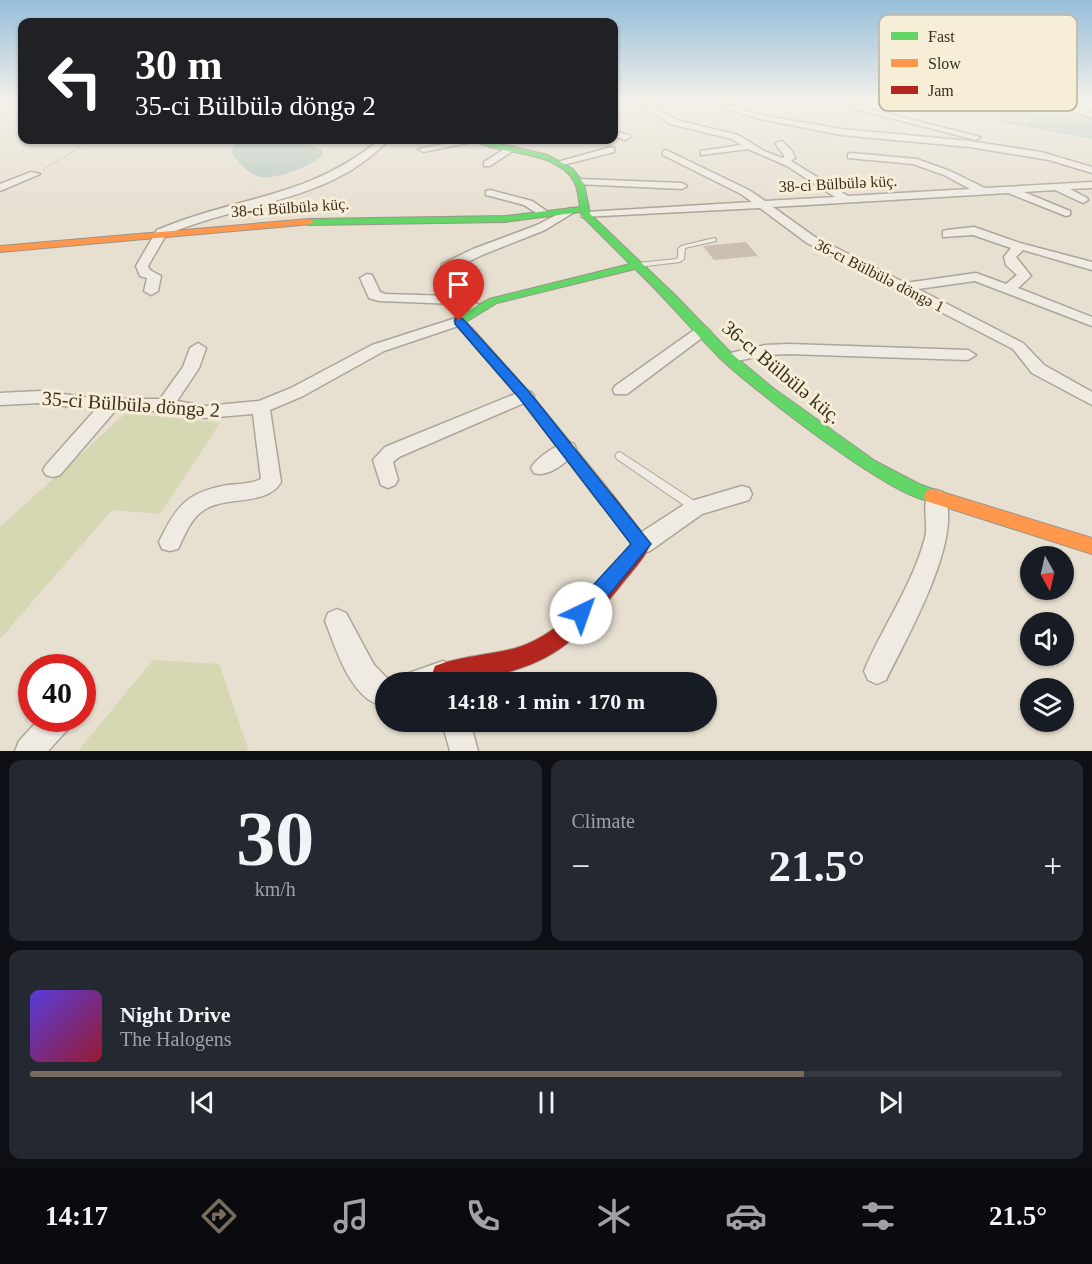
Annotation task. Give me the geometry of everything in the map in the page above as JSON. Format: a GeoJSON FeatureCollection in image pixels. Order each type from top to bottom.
{"type":"FeatureCollection","features":[{"type":"Feature","properties":{"kind":"street"},"geometry":{"type":"LineString","coordinates":[[730,136],[761,153],[783,161],[845,199]]}},
{"type":"Feature","properties":{"kind":"street"},"geometry":{"type":"LineString","coordinates":[[885,136],[970,144],[1052,158]]}},
{"type":"Feature","properties":{"kind":"street"},"geometry":{"type":"LineString","coordinates":[[974,136],[1092,170]]}},
{"type":"Feature","properties":{"kind":"street"},"geometry":{"type":"LineString","coordinates":[[779,143],[789,153],[790,158],[783,161]]}},
{"type":"Feature","properties":{"kind":"street"},"geometry":{"type":"LineString","coordinates":[[151,291],[154,276],[145,273],[142,266],[161,234],[177,226],[318,181],[349,167],[380,144]]}},
{"type":"Feature","properties":{"kind":"street"},"geometry":{"type":"LineString","coordinates":[[423,149],[453,144]]}},
{"type":"Feature","properties":{"kind":"street"},"geometry":{"type":"LineString","coordinates":[[460,300],[448,276],[447,267],[580,212],[580,182],[567,168],[511,144],[495,144]]}},
{"type":"Feature","properties":{"kind":"street"},"geometry":{"type":"LineString","coordinates":[[487,164],[511,144]]}},
{"type":"Feature","properties":{"kind":"street"},"geometry":{"type":"LineString","coordinates":[[704,153],[751,146]]}},
{"type":"Feature","properties":{"kind":"street"},"geometry":{"type":"LineString","coordinates":[[559,164],[611,150]]}},
{"type":"Feature","properties":{"kind":"street","name":"36-cı Bülbülə döngə 1"},"geometry":{"type":"LineString","coordinates":[[666,153],[745,192],[788,226],[811,240],[1018,346],[1038,369],[1092,399]]}},
{"type":"Feature","properties":{"kind":"street"},"geometry":{"type":"LineString","coordinates":[[851,156],[914,161],[947,173],[983,191]]}},
{"type":"Feature","properties":{"kind":"street"},"geometry":{"type":"LineString","coordinates":[[0,188],[35,174]]}},
{"type":"Feature","properties":{"kind":"street"},"geometry":{"type":"LineString","coordinates":[[787,179],[807,175]]}},
{"type":"Feature","properties":{"kind":"street"},"geometry":{"type":"LineString","coordinates":[[580,182],[682,186]]}},
{"type":"Feature","properties":{"kind":"street","name":"38-ci Bülbülə küç."},"geometry":{"type":"LineString","coordinates":[[0,249],[326,220],[495,219],[545,214],[762,204],[1092,184]]}},
{"type":"Feature","properties":{"kind":"street"},"geometry":{"type":"LineString","coordinates":[[1055,186],[1083,200]]}},
{"type":"Feature","properties":{"kind":"street"},"geometry":{"type":"LineString","coordinates":[[1010,189],[1066,213]]}},
{"type":"Feature","properties":{"kind":"street"},"geometry":{"type":"LineString","coordinates":[[490,193],[528,203],[545,214]]}},
{"type":"Feature","properties":{"kind":"street","name":"36-cı Bülbülə küç."},"geometry":{"type":"LineString","coordinates":[[580,212],[637,265],[728,358],[788,406],[869,465],[906,486],[936,498],[1092,546]]}},
{"type":"Feature","properties":{"kind":"street"},"geometry":{"type":"LineString","coordinates":[[947,234],[974,231],[1019,247],[1029,247],[1092,266]]}},
{"type":"Feature","properties":{"kind":"street"},"geometry":{"type":"LineString","coordinates":[[1010,288],[1024,276],[1023,272],[1011,262],[1010,257],[1019,247]]}},
{"type":"Feature","properties":{"kind":"street","name":"35-ci Bülbülə döngə 2"},"geometry":{"type":"LineString","coordinates":[[0,399],[40,397],[110,405],[165,405],[205,412],[261,407],[297,392],[378,348],[459,321],[470,315],[476,308],[637,265]]}},
{"type":"Feature","properties":{"kind":"street"},"geometry":{"type":"LineString","coordinates":[[904,287],[976,277],[1010,288],[1092,322]]}},
{"type":"Feature","properties":{"kind":"street"},"geometry":{"type":"LineString","coordinates":[[368,278],[374,295],[384,298],[460,300],[476,308]]}},
{"type":"Feature","properties":{"kind":"street"},"geometry":{"type":"LineString","coordinates":[[459,321],[525,396],[642,544]]}},
{"type":"Feature","properties":{"kind":"street"},"geometry":{"type":"LineString","coordinates":[[621,390],[702,331]]}},
{"type":"Feature","properties":{"kind":"street"},"geometry":{"type":"LineString","coordinates":[[165,405],[191,368],[198,348]]}},
{"type":"Feature","properties":{"kind":"street"},"geometry":{"type":"LineString","coordinates":[[728,358],[765,350],[789,349],[968,355]]}},
{"type":"Feature","properties":{"kind":"street"},"geometry":{"type":"LineString","coordinates":[[388,480],[383,460],[392,452],[525,396]]}},
{"type":"Feature","properties":{"kind":"street"},"geometry":{"type":"LineString","coordinates":[[53,470],[110,405]]}},
{"type":"Feature","properties":{"kind":"street"},"geometry":{"type":"LineString","coordinates":[[170,542],[180,519],[189,507],[213,495],[263,488],[271,482],[261,407]]}},
{"type":"Feature","properties":{"kind":"street"},"geometry":{"type":"LineString","coordinates":[[541,468],[567,449]]}},
{"type":"Feature","properties":{"kind":"street"},"geometry":{"type":"LineString","coordinates":[[464,672],[543,647],[565,630],[642,544],[695,508],[742,494]]}},
{"type":"Feature","properties":{"kind":"street"},"geometry":{"type":"LineString","coordinates":[[877,671],[919,586],[936,536],[936,498]]}},
{"type":"Feature","properties":{"kind":"street"},"geometry":{"type":"LineString","coordinates":[[337,621],[375,691]]}},
{"type":"Feature","properties":{"kind":"street"},"geometry":{"type":"LineString","coordinates":[[29,751],[46,732]]}},
{"type":"Feature","properties":{"kind":"street"},"geometry":{"type":"LineString","coordinates":[[459,732],[464,751]]}},
{"type":"Feature","properties":{"kind":"lane"},"geometry":{"type":"LineString","coordinates":[[637,265],[678,261],[681,259],[683,247],[714,240]]}},
{"type":"Feature","properties":{"kind":"lane"},"geometry":{"type":"LineString","coordinates":[[620,456],[695,508]]}},
{"type":"Feature","properties":{"kind":"path"},"geometry":{"type":"LineString","coordinates":[[35,174],[61,160],[80,144]]}},
{"type":"Feature","properties":{"kind":"green space"},"geometry":{"type":"Polygon","coordinates":[[[126,413],[220,423],[160,514],[112,510],[0,639],[0,527],[126,413]]]}},
{"type":"Feature","properties":{"kind":"green space"},"geometry":{"type":"Polygon","coordinates":[[[153,660],[219,664],[249,751],[78,751],[96,732],[153,660]]]}},
{"type":"Feature","properties":{"kind":"shaded area"},"geometry":{"type":"Polygon","coordinates":[[[1076,136],[1092,136],[1092,139],[1076,136]]]}},
{"type":"Feature","properties":{"kind":"shaded area"},"geometry":{"type":"Polygon","coordinates":[[[235,144],[300,144],[321,149],[323,154],[318,159],[292,172],[263,177],[249,172],[231,152],[235,144]]]}},
{"type":"Feature","properties":{"kind":"building"},"geometry":{"type":"Polygon","coordinates":[[[746,242],[758,256],[714,260],[703,246],[746,242]]]}},
{"type":"Feature","properties":{"kind":"traffic: fast"},"geometry":{"type":"LineString","coordinates":[[492,144],[545,157],[570,171],[580,184],[586,215],[671,297],[728,358],[768,391],[869,465],[913,489],[932,496]]}},
{"type":"Feature","properties":{"kind":"traffic: fast"},"geometry":{"type":"LineString","coordinates":[[309,222],[505,219],[583,209]]}},
{"type":"Feature","properties":{"kind":"traffic: fast"},"geometry":{"type":"LineString","coordinates":[[468,331],[459,321],[493,301],[637,265]]}},
{"type":"Feature","properties":{"kind":"traffic: slow"},"geometry":{"type":"LineString","coordinates":[[0,249],[309,222]]}},
{"type":"Feature","properties":{"kind":"traffic: slow"},"geometry":{"type":"LineString","coordinates":[[468,331],[525,396],[607,500]]}},
{"type":"Feature","properties":{"kind":"traffic: slow"},"geometry":{"type":"LineString","coordinates":[[932,496],[1092,546]]}},
{"type":"Feature","properties":{"kind":"traffic: jam"},"geometry":{"type":"LineString","coordinates":[[453,672],[518,658],[542,648],[570,628],[596,601],[642,544],[607,500]]}},
{"type":"Feature","properties":{"kind":"route"},"geometry":{"type":"LineString","coordinates":[[459,321],[525,396],[642,544],[581,613]]}}]}
